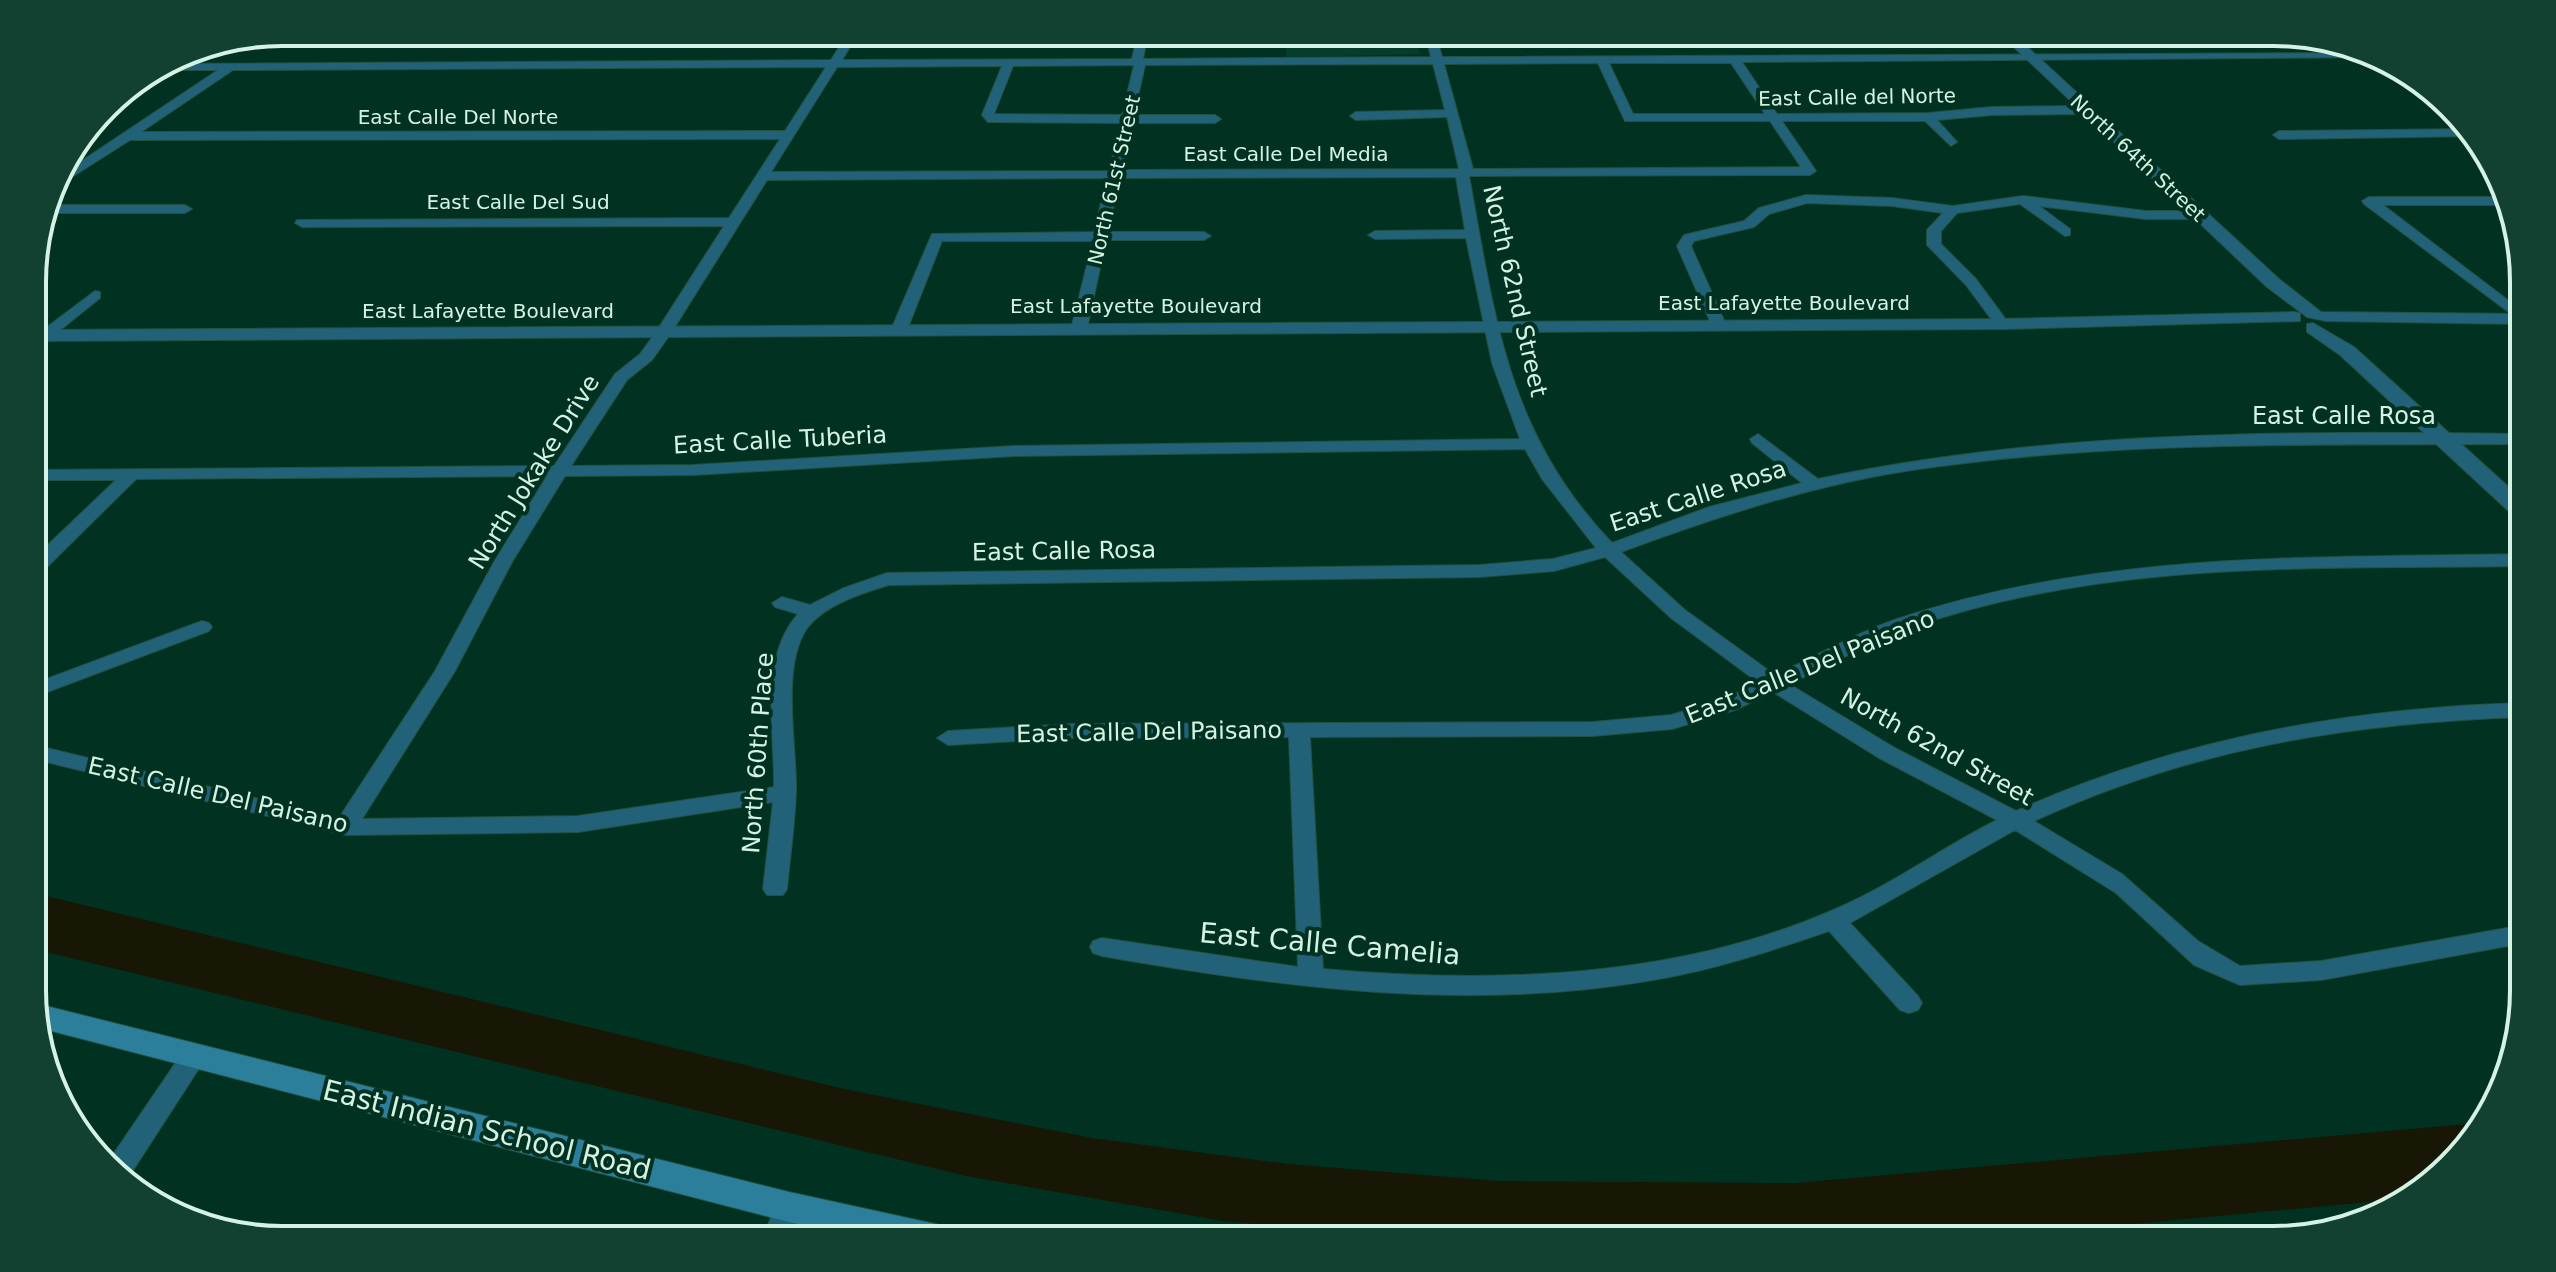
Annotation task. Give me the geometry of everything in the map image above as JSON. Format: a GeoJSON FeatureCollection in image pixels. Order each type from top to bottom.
{"type":"FeatureCollection","features":[{"type":"Feature","properties":{"kind":"main road","name":"East Indian School Road"},"geometry":{"type":"LineString","coordinates":[[48,1019],[789,1207],[815,1226]]}},
{"type":"Feature","properties":{"kind":"street","name":"North 62nd Street"},"geometry":{"type":"LineString","coordinates":[[1433,46],[1436,60],[1441,65],[1467,168],[1462,173],[1493,326],[1512,402],[1530,444],[1555,487],[1610,550],[1679,615],[1774,683],[1888,753],[2014,820],[2119,884],[2208,962],[2235,974],[2256,977],[2347,969],[2510,937]]}},
{"type":"Feature","properties":{"kind":"street","name":"North 64th Street"},"geometry":{"type":"LineString","coordinates":[[2019,46],[2510,500]]}},
{"type":"Feature","properties":{"kind":"street","name":"North Jokake Drive"},"geometry":{"type":"LineString","coordinates":[[345,827],[445,671],[503,562],[560,470],[621,377],[646,357],[663,333],[845,47]]}},
{"type":"Feature","properties":{"kind":"street","name":"North 61st Street"},"geometry":{"type":"LineString","coordinates":[[1079,329],[1140,65],[1137,62],[1140,47]]}},
{"type":"Feature","properties":{"kind":"street"},"geometry":{"type":"LineString","coordinates":[[186,67],[2341,56]]}},
{"type":"Feature","properties":{"kind":"street"},"geometry":{"type":"LineString","coordinates":[[1734,59],[1773,117]]}},
{"type":"Feature","properties":{"kind":"street","name":"East Calle del Norte"},"geometry":{"type":"LineString","coordinates":[[1602,60],[1629,118],[1928,117],[1992,111],[2086,110]]}},
{"type":"Feature","properties":{"kind":"street"},"geometry":{"type":"LineString","coordinates":[[1009,62],[988,115],[992,119],[1215,119]]}},
{"type":"Feature","properties":{"kind":"street"},"geometry":{"type":"LineString","coordinates":[[73,172],[230,67]]}},
{"type":"Feature","properties":{"kind":"street"},"geometry":{"type":"LineString","coordinates":[[1356,116],[1454,113]]}},
{"type":"Feature","properties":{"kind":"street","name":"East Calle Del Media"},"geometry":{"type":"LineString","coordinates":[[763,176],[1810,171],[1773,117]]}},
{"type":"Feature","properties":{"kind":"street"},"geometry":{"type":"LineString","coordinates":[[1928,117],[1951,142]]}},
{"type":"Feature","properties":{"kind":"street"},"geometry":{"type":"LineString","coordinates":[[2279,135],[2457,133]]}},
{"type":"Feature","properties":{"kind":"street","name":"East Calle Del Norte"},"geometry":{"type":"LineString","coordinates":[[127,136],[789,135]]}},
{"type":"Feature","properties":{"kind":"street"},"geometry":{"type":"LineString","coordinates":[[1718,325],[1684,246],[1689,238],[1749,224],[1764,211],[1806,199],[1866,200],[1953,210],[2023,200],[2146,215],[2201,215]]}},
{"type":"Feature","properties":{"kind":"street"},"geometry":{"type":"LineString","coordinates":[[2023,200],[2065,232]]}},
{"type":"Feature","properties":{"kind":"street"},"geometry":{"type":"LineString","coordinates":[[2495,201],[2369,201],[2510,310]]}},
{"type":"Feature","properties":{"kind":"street"},"geometry":{"type":"LineString","coordinates":[[58,209],[185,209]]}},
{"type":"Feature","properties":{"kind":"street"},"geometry":{"type":"LineString","coordinates":[[1953,210],[1934,230],[1934,245],[1971,282],[2002,324]]}},
{"type":"Feature","properties":{"kind":"street","name":"East Calle Del Sud"},"geometry":{"type":"LineString","coordinates":[[302,223],[734,222]]}},
{"type":"Feature","properties":{"kind":"street"},"geometry":{"type":"LineString","coordinates":[[1375,235],[1474,234]]}},
{"type":"Feature","properties":{"kind":"street"},"geometry":{"type":"LineString","coordinates":[[899,330],[937,237],[1204,236]]}},
{"type":"Feature","properties":{"kind":"street"},"geometry":{"type":"LineString","coordinates":[[47,330],[95,295]]}},
{"type":"Feature","properties":{"kind":"street","name":"East Lafayette Boulevard"},"geometry":{"type":"LineString","coordinates":[[47,336],[2510,319]]}},
{"type":"Feature","properties":{"kind":"street"},"geometry":{"type":"LineString","coordinates":[[1758,439],[1815,485]]}},
{"type":"Feature","properties":{"kind":"street","name":"East Calle Rosa"},"geometry":{"type":"LineString","coordinates":[[887,579],[1479,571],[1554,565],[1610,550],[1715,511],[1909,465],[2074,446],[2190,441],[2510,439]]}},
{"type":"Feature","properties":{"kind":"street","name":"East Calle Tuberia"},"geometry":{"type":"LineString","coordinates":[[47,475],[794,466],[1057,450],[1530,444]]}},
{"type":"Feature","properties":{"kind":"street"},"geometry":{"type":"LineString","coordinates":[[47,557],[133,473]]}},
{"type":"Feature","properties":{"kind":"street","name":"East Calle Del Paisano"},"geometry":{"type":"LineString","coordinates":[[948,738],[1071,731],[1593,729],[1672,722],[1728,705],[1902,624],[2019,592],[2135,572],[2265,564],[2510,560]]}},
{"type":"Feature","properties":{"kind":"street","name":"North 60th Place"},"geometry":{"type":"LineString","coordinates":[[775,889],[785,793],[785,658],[797,627],[815,613],[855,589],[887,579]]}},
{"type":"Feature","properties":{"kind":"street"},"geometry":{"type":"LineString","coordinates":[[782,603],[815,613]]}},
{"type":"Feature","properties":{"kind":"street"},"geometry":{"type":"LineString","coordinates":[[46,686],[202,627]]}},
{"type":"Feature","properties":{"kind":"street","name":"East Calle Camelia"},"geometry":{"type":"LineString","coordinates":[[1102,947],[1311,979],[1458,989],[1604,979],[1718,957],[1833,920],[2014,820],[2121,774],[2216,746],[2325,724],[2510,711]]}},
{"type":"Feature","properties":{"kind":"street"},"geometry":{"type":"LineString","coordinates":[[1299,729],[1311,979]]}},
{"type":"Feature","properties":{"kind":"street","name":"East Calle Del Paisano"},"geometry":{"type":"LineString","coordinates":[[46,755],[345,827],[578,824],[785,793]]}},
{"type":"Feature","properties":{"kind":"street"},"geometry":{"type":"LineString","coordinates":[[1833,920],[1909,1003]]}},
{"type":"Feature","properties":{"kind":"street"},"geometry":{"type":"LineString","coordinates":[[122,1163],[194,1056]]}},
{"type":"Feature","properties":{"kind":"street"},"geometry":{"type":"LineString","coordinates":[[782,1226],[789,1207]]}},
{"type":"Feature","properties":{"kind":"shaded area"},"geometry":{"type":"Polygon","coordinates":[[[1286,46],[1417,46],[1422,54],[1286,57],[1286,46]]]}},
{"type":"Feature","properties":{"kind":"shaded area"},"geometry":{"type":"Polygon","coordinates":[[[46,896],[844,1089],[1092,1138],[1288,1164],[1499,1181],[1796,1183],[2468,1124],[2430,1167],[2380,1201],[2121,1225],[1271,1226],[1223,1221],[966,1176],[46,952],[46,896]]]}}]}
